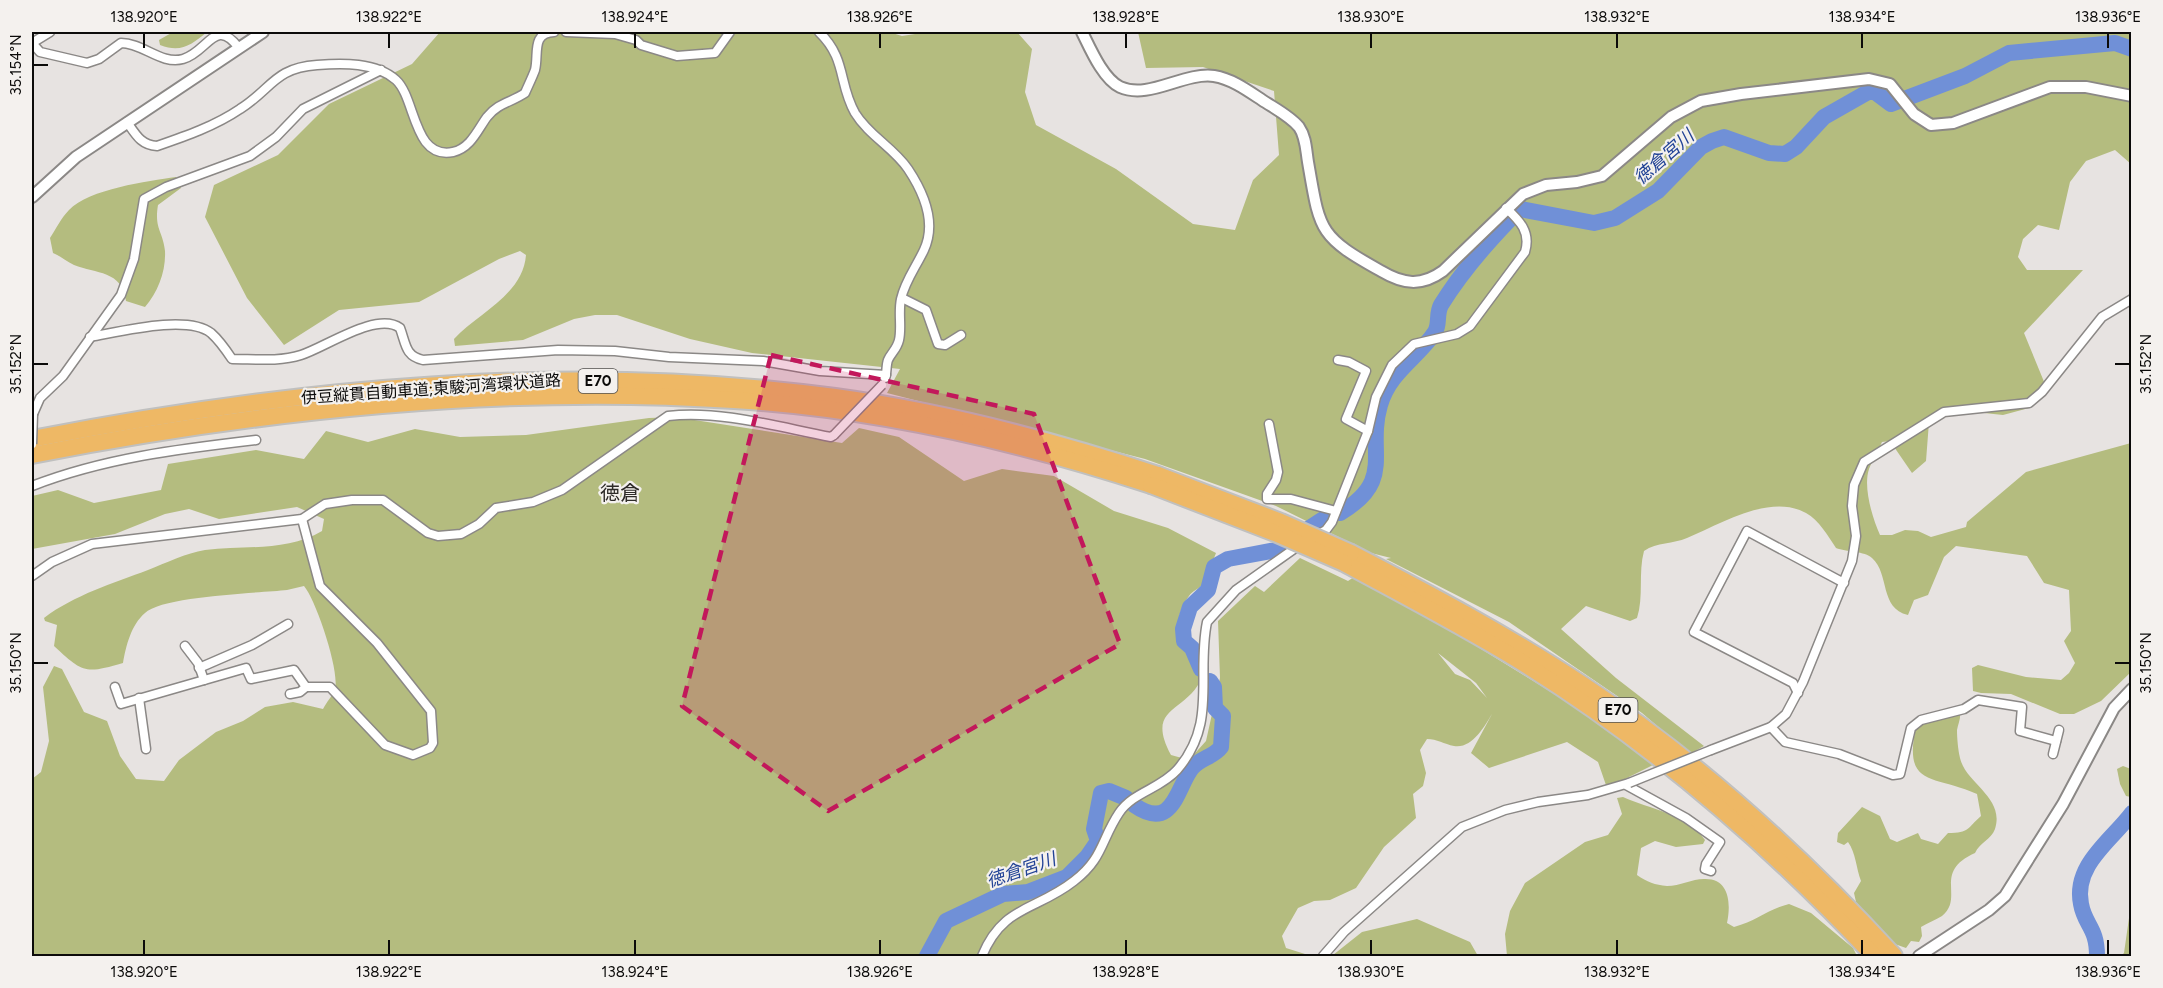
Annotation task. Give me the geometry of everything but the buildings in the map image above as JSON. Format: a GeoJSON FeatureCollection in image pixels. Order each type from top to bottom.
{"type":"FeatureCollection","features":[{"type":"Feature","properties":{"kind":"highway","name":"伊豆縦貫自動車道;東駿河湾環状道路"},"geometry":{"type":"LineString","coordinates":[[32,439],[195,410],[265,401],[480,383],[593,381],[738,386],[835,397],[971,422],[1040,439],[1281,522],[1347,558],[1462,611],[1604,700],[1652,734],[1734,801],[1847,917],[1894,957]]}},
{"type":"Feature","properties":{"kind":"highway","name":"伊豆縦貫自動車道;東駿河湾環状道路"},"geometry":{"type":"LineString","coordinates":[[32,455],[167,431],[370,406],[561,395],[736,400],[834,411],[979,437],[1154,480]]}},
{"type":"Feature","properties":{"kind":"highway"},"geometry":{"type":"LineString","coordinates":[[32,420],[195,410]]}},
{"type":"Feature","properties":{"kind":"highway"},"geometry":{"type":"LineString","coordinates":[[32,464],[162,441],[267,418]]}},
{"type":"Feature","properties":{"kind":"highway","name":"伊豆縦貫自動車道;東駿河湾環状道路"},"geometry":{"type":"LineString","coordinates":[[1847,917],[1874,957]]}},
{"type":"Feature","properties":{"kind":"street"},"geometry":{"type":"LineString","coordinates":[[50,32],[32,43],[40,52],[87,63],[99,59],[121,43],[137,45],[171,60],[193,55],[218,35],[225,34],[239,48]]}},
{"type":"Feature","properties":{"kind":"street"},"geometry":{"type":"LineString","coordinates":[[32,197],[76,157],[263,32]]}},
{"type":"Feature","properties":{"kind":"street"},"geometry":{"type":"LineString","coordinates":[[127,122],[139,140],[148,146],[157,146],[221,121],[243,108],[286,71],[319,65],[351,64],[381,70],[398,81],[426,144],[438,152],[454,152],[469,143],[498,105],[525,93],[535,68],[537,42],[542,35],[554,32]]}},
{"type":"Feature","properties":{"kind":"street"},"geometry":{"type":"LineString","coordinates":[[566,32],[615,34],[677,56],[715,53],[730,32]]}},
{"type":"Feature","properties":{"kind":"street"},"geometry":{"type":"LineString","coordinates":[[32,576],[52,562],[92,544],[302,519],[325,504],[352,500],[383,500],[428,533],[438,536],[461,534],[496,508],[533,502],[562,490],[668,416],[686,414],[719,417],[831,437],[834,435],[882,385],[888,360],[899,340],[902,298],[906,283],[925,248],[928,235],[928,209],[908,168],[897,155],[867,130],[856,115],[849,101],[839,60],[830,43],[819,32]]}},
{"type":"Feature","properties":{"kind":"street"},"geometry":{"type":"LineString","coordinates":[[1082,32],[1112,81],[1120,87],[1137,90],[1200,76],[1214,76],[1240,86],[1291,119],[1304,138],[1316,204],[1325,232],[1349,254],[1396,280],[1418,283],[1437,275],[1477,240],[1506,208],[1535,188],[1602,176],[1685,108],[1701,101],[1731,95],[1869,79],[1890,84],[1914,114],[1931,125],[1953,123],[2050,87],[2086,87],[2132,96]]}},
{"type":"Feature","properties":{"kind":"street"},"geometry":{"type":"LineString","coordinates":[[32,444],[32,420],[40,398],[63,376],[121,295],[134,259],[144,199],[166,186],[250,156],[276,137],[303,109],[381,70]]}},
{"type":"Feature","properties":{"kind":"street"},"geometry":{"type":"LineString","coordinates":[[982,957],[988,940],[1012,915],[1073,883],[1090,867],[1104,846],[1119,813],[1126,805],[1176,771],[1192,750],[1200,732],[1205,695],[1206,626],[1209,618],[1257,573],[1326,530],[1368,431],[1376,397],[1392,365],[1414,345],[1457,334],[1470,326],[1525,252],[1527,245],[1525,228],[1506,208]]}},
{"type":"Feature","properties":{"kind":"street"},"geometry":{"type":"LineString","coordinates":[[902,298],[926,309],[938,344],[945,345],[961,335]]}},
{"type":"Feature","properties":{"kind":"street"},"geometry":{"type":"LineString","coordinates":[[1323,957],[1344,932],[1462,827],[1516,807],[1588,795],[1628,784],[1771,727],[1786,714],[1798,693],[1852,561],[1856,536],[1852,506],[1854,485],[1864,462],[1944,412],[2029,403],[2042,392],[2102,317],[2132,299]]}},
{"type":"Feature","properties":{"kind":"street"},"geometry":{"type":"LineString","coordinates":[[90,337],[178,325],[198,327],[210,333],[232,359],[282,359],[301,355],[372,325],[385,322],[400,328],[406,351],[413,358],[423,360],[558,350],[615,351],[669,357],[763,361],[829,372],[886,375]]}},
{"type":"Feature","properties":{"kind":"street"},"geometry":{"type":"LineString","coordinates":[[1338,360],[1349,362],[1366,371],[1346,419],[1368,431]]}},
{"type":"Feature","properties":{"kind":"street"},"geometry":{"type":"LineString","coordinates":[[1269,424],[1278,472],[1267,494],[1267,499],[1291,499],[1336,511]]}},
{"type":"Feature","properties":{"kind":"street"},"geometry":{"type":"LineString","coordinates":[[32,486],[75,471],[153,453],[256,440]]}},
{"type":"Feature","properties":{"kind":"street"},"geometry":{"type":"LineString","coordinates":[[290,693],[300,692],[306,687],[330,687],[385,745],[413,755],[430,748],[433,743],[431,711],[377,643],[320,586],[302,519]]}},
{"type":"Feature","properties":{"kind":"street"},"geometry":{"type":"LineString","coordinates":[[1798,693],[1793,684],[1694,632],[1747,531],[1844,583]]}},
{"type":"Feature","properties":{"kind":"street"},"geometry":{"type":"LineString","coordinates":[[199,668],[252,645],[288,624]]}},
{"type":"Feature","properties":{"kind":"street"},"geometry":{"type":"LineString","coordinates":[[185,646],[204,680]]}},
{"type":"Feature","properties":{"kind":"street"},"geometry":{"type":"LineString","coordinates":[[115,687],[121,704],[246,668],[251,679],[294,670],[306,687]]}},
{"type":"Feature","properties":{"kind":"street"},"geometry":{"type":"LineString","coordinates":[[1919,957],[1989,910],[2005,896],[2063,804],[2114,708],[2132,689]]}},
{"type":"Feature","properties":{"kind":"street"},"geometry":{"type":"LineString","coordinates":[[139,698],[146,749]]}},
{"type":"Feature","properties":{"kind":"street"},"geometry":{"type":"LineString","coordinates":[[1771,727],[1785,742],[1839,754],[1893,775],[1900,774],[1911,729],[1921,720],[1964,709],[1978,700],[2022,707],[2020,732],[2056,741]]}},
{"type":"Feature","properties":{"kind":"street"},"geometry":{"type":"LineString","coordinates":[[2053,754],[2059,730]]}},
{"type":"Feature","properties":{"kind":"street"},"geometry":{"type":"LineString","coordinates":[[1628,784],[1686,818],[1720,842],[1706,864],[1705,868],[1711,871]]}},
{"type":"Feature","properties":{"kind":"highlighted area"},"geometry":{"type":"Polygon","coordinates":[[[771,355],[1034,414],[1120,644],[828,811],[682,706],[771,355]]]}},
{"type":"Feature","properties":{"kind":"green space"},"geometry":{"type":"Polygon","coordinates":[[[173,32],[207,32],[196,41],[180,48],[160,45],[159,40],[173,32]]]}},
{"type":"Feature","properties":{"kind":"green space"},"geometry":{"type":"Polygon","coordinates":[[[440,32],[889,32],[902,36],[928,32],[1017,32],[1032,49],[1025,92],[1036,125],[1116,169],[1193,224],[1235,230],[1253,180],[1279,155],[1274,91],[1203,67],[1146,68],[1138,32],[2131,32],[2131,164],[2115,150],[2086,161],[2070,182],[2059,230],[2038,225],[2023,239],[2018,257],[2027,270],[2083,270],[2024,333],[2047,389],[2029,408],[2003,415],[1956,410],[1929,422],[1926,461],[1912,473],[1890,441],[1882,442],[1869,469],[1867,484],[1871,511],[1880,535],[1892,535],[1905,530],[1918,531],[1931,537],[1966,527],[1967,522],[2026,472],[2131,443],[2131,672],[2101,701],[2074,714],[2060,714],[2011,694],[1973,691],[1972,668],[1978,665],[2026,677],[2061,680],[2069,673],[2075,663],[2064,641],[2071,631],[2069,590],[2044,583],[2027,556],[1956,546],[1944,557],[1928,595],[1914,600],[1908,615],[1893,605],[1878,565],[1872,558],[1865,554],[1836,548],[1819,524],[1806,513],[1777,506],[1761,508],[1687,538],[1654,546],[1644,551],[1637,618],[1630,621],[1586,606],[1561,629],[1616,678],[1704,746],[1690,754],[1642,713],[1509,622],[1386,559],[1391,558],[1371,553],[1276,506],[1145,459],[887,393],[900,369],[752,353],[690,339],[617,315],[595,315],[574,319],[523,340],[455,346],[454,339],[498,302],[517,281],[526,255],[520,251],[499,259],[419,302],[339,310],[284,345],[247,298],[205,217],[214,185],[278,155],[329,104],[412,64],[440,32]]]}},
{"type":"Feature","properties":{"kind":"green space"},"geometry":{"type":"Polygon","coordinates":[[[176,177],[181,188],[158,205],[158,225],[165,251],[163,274],[145,307],[126,301],[124,291],[114,278],[74,265],[53,253],[50,238],[66,213],[78,203],[104,191],[176,177]]]}},
{"type":"Feature","properties":{"kind":"green space"},"geometry":{"type":"Polygon","coordinates":[[[675,417],[842,443],[859,428],[899,437],[964,481],[1002,469],[1054,476],[1114,511],[1168,528],[1216,553],[1205,580],[1189,596],[1179,617],[1180,638],[1189,658],[1202,677],[1196,689],[1165,718],[1162,727],[1171,755],[1189,760],[1206,741],[1220,678],[1218,621],[1255,586],[1264,592],[1300,558],[1348,581],[1354,577],[1403,601],[1561,698],[1655,764],[1607,788],[1598,762],[1567,742],[1489,768],[1471,753],[1492,714],[1477,736],[1466,744],[1454,746],[1427,739],[1420,750],[1426,773],[1423,786],[1413,794],[1416,818],[1384,847],[1356,888],[1330,900],[1314,901],[1298,908],[1282,936],[1286,948],[1305,954],[1333,955],[1362,932],[1417,919],[1470,942],[1478,956],[32,956],[32,779],[41,772],[49,741],[43,687],[54,666],[62,669],[84,712],[107,721],[120,756],[136,779],[164,781],[179,760],[216,732],[243,721],[265,707],[293,702],[323,709],[335,689],[336,680],[326,636],[315,605],[304,586],[287,590],[190,599],[155,607],[145,613],[136,623],[123,663],[92,670],[72,662],[54,646],[57,625],[45,621],[44,618],[81,596],[191,553],[280,545],[309,538],[322,531],[324,519],[297,507],[219,519],[189,509],[165,514],[115,534],[32,549],[32,496],[58,490],[94,503],[161,490],[168,464],[256,450],[304,459],[326,431],[368,442],[415,429],[460,437],[526,435],[649,418],[675,417]],[[1438,653],[1455,674],[1470,680],[1487,698],[1476,683],[1438,653]]]}},
{"type":"Feature","properties":{"kind":"green space"},"geometry":{"type":"Polygon","coordinates":[[[1960,712],[1957,730],[1960,758],[1969,776],[1995,808],[1997,818],[1995,829],[1975,853],[1962,860],[1955,868],[1948,909],[1942,916],[1921,927],[1922,936],[1919,942],[1911,941],[1906,948],[1892,943],[1856,902],[1854,893],[1861,881],[1851,846],[1848,842],[1844,845],[1837,842],[1838,833],[1862,807],[1880,816],[1890,839],[1897,842],[1918,833],[1921,839],[1938,844],[1948,833],[1964,831],[1970,827],[1981,816],[1977,794],[1925,776],[1918,769],[1914,760],[1913,746],[1916,726],[1925,719],[1960,712]]]}},
{"type":"Feature","properties":{"kind":"green space"},"geometry":{"type":"Polygon","coordinates":[[[2123,766],[2131,769],[2131,797],[2126,796],[2120,784],[2117,769],[2123,766]]]}},
{"type":"Feature","properties":{"kind":"green space"},"geometry":{"type":"Polygon","coordinates":[[[1623,797],[1678,818],[1697,831],[1705,840],[1703,844],[1676,847],[1655,841],[1641,848],[1637,875],[1644,880],[1667,886],[1704,879],[1719,883],[1727,894],[1729,908],[1727,923],[1734,927],[1789,904],[1811,913],[1853,948],[1857,956],[1507,956],[1505,934],[1510,911],[1525,883],[1585,842],[1608,835],[1622,814],[1617,798],[1623,797]]]}},
{"type":"Feature","properties":{"kind":"green space"},"geometry":{"type":"Polygon","coordinates":[[[2131,904],[2131,956],[2121,956],[2124,953],[2131,904]]]}},
{"type":"Feature","properties":{"kind":"waterway","name":"徳倉宮川"},"geometry":{"type":"LineString","coordinates":[[1340,513],[1357,501],[1368,489],[1374,477],[1377,422],[1385,393],[1398,374],[1435,332],[1441,305],[1458,280],[1520,209],[1594,223],[1615,218],[1658,191],[1701,147],[1724,137],[1769,153],[1785,154],[1796,147],[1824,117],[1868,92],[1875,92],[1891,104],[1965,76],[2009,53],[2115,43],[2132,49]]}},
{"type":"Feature","properties":{"kind":"waterway","name":"徳倉宮川"},"geometry":{"type":"LineString","coordinates":[[1201,669],[1192,648],[1184,641],[1183,629],[1190,607],[1208,590],[1214,567],[1228,559],[1276,550],[1328,516]]}},
{"type":"Feature","properties":{"kind":"waterway","name":"徳倉宮川"},"geometry":{"type":"LineString","coordinates":[[1134,805],[1147,812],[1158,814],[1166,810],[1178,795],[1192,768],[1221,747],[1223,716],[1215,708],[1214,687],[1210,681]]}},
{"type":"Feature","properties":{"kind":"waterway","name":"徳倉宮川"},"geometry":{"type":"LineString","coordinates":[[927,956],[946,921],[1003,894],[1028,892],[1067,877],[1087,857],[1098,841],[1094,829],[1101,793],[1109,791],[1126,798]]}},
{"type":"Feature","properties":{"kind":"waterway"},"geometry":{"type":"LineString","coordinates":[[2097,956],[2095,939],[2081,904],[2080,890],[2083,877],[2096,854],[2132,813]]}},
{"type":"Feature","properties":{"kind":"district","name":"徳倉"},"geometry":{"type":"Point","coordinates":[620,493]}}]}
